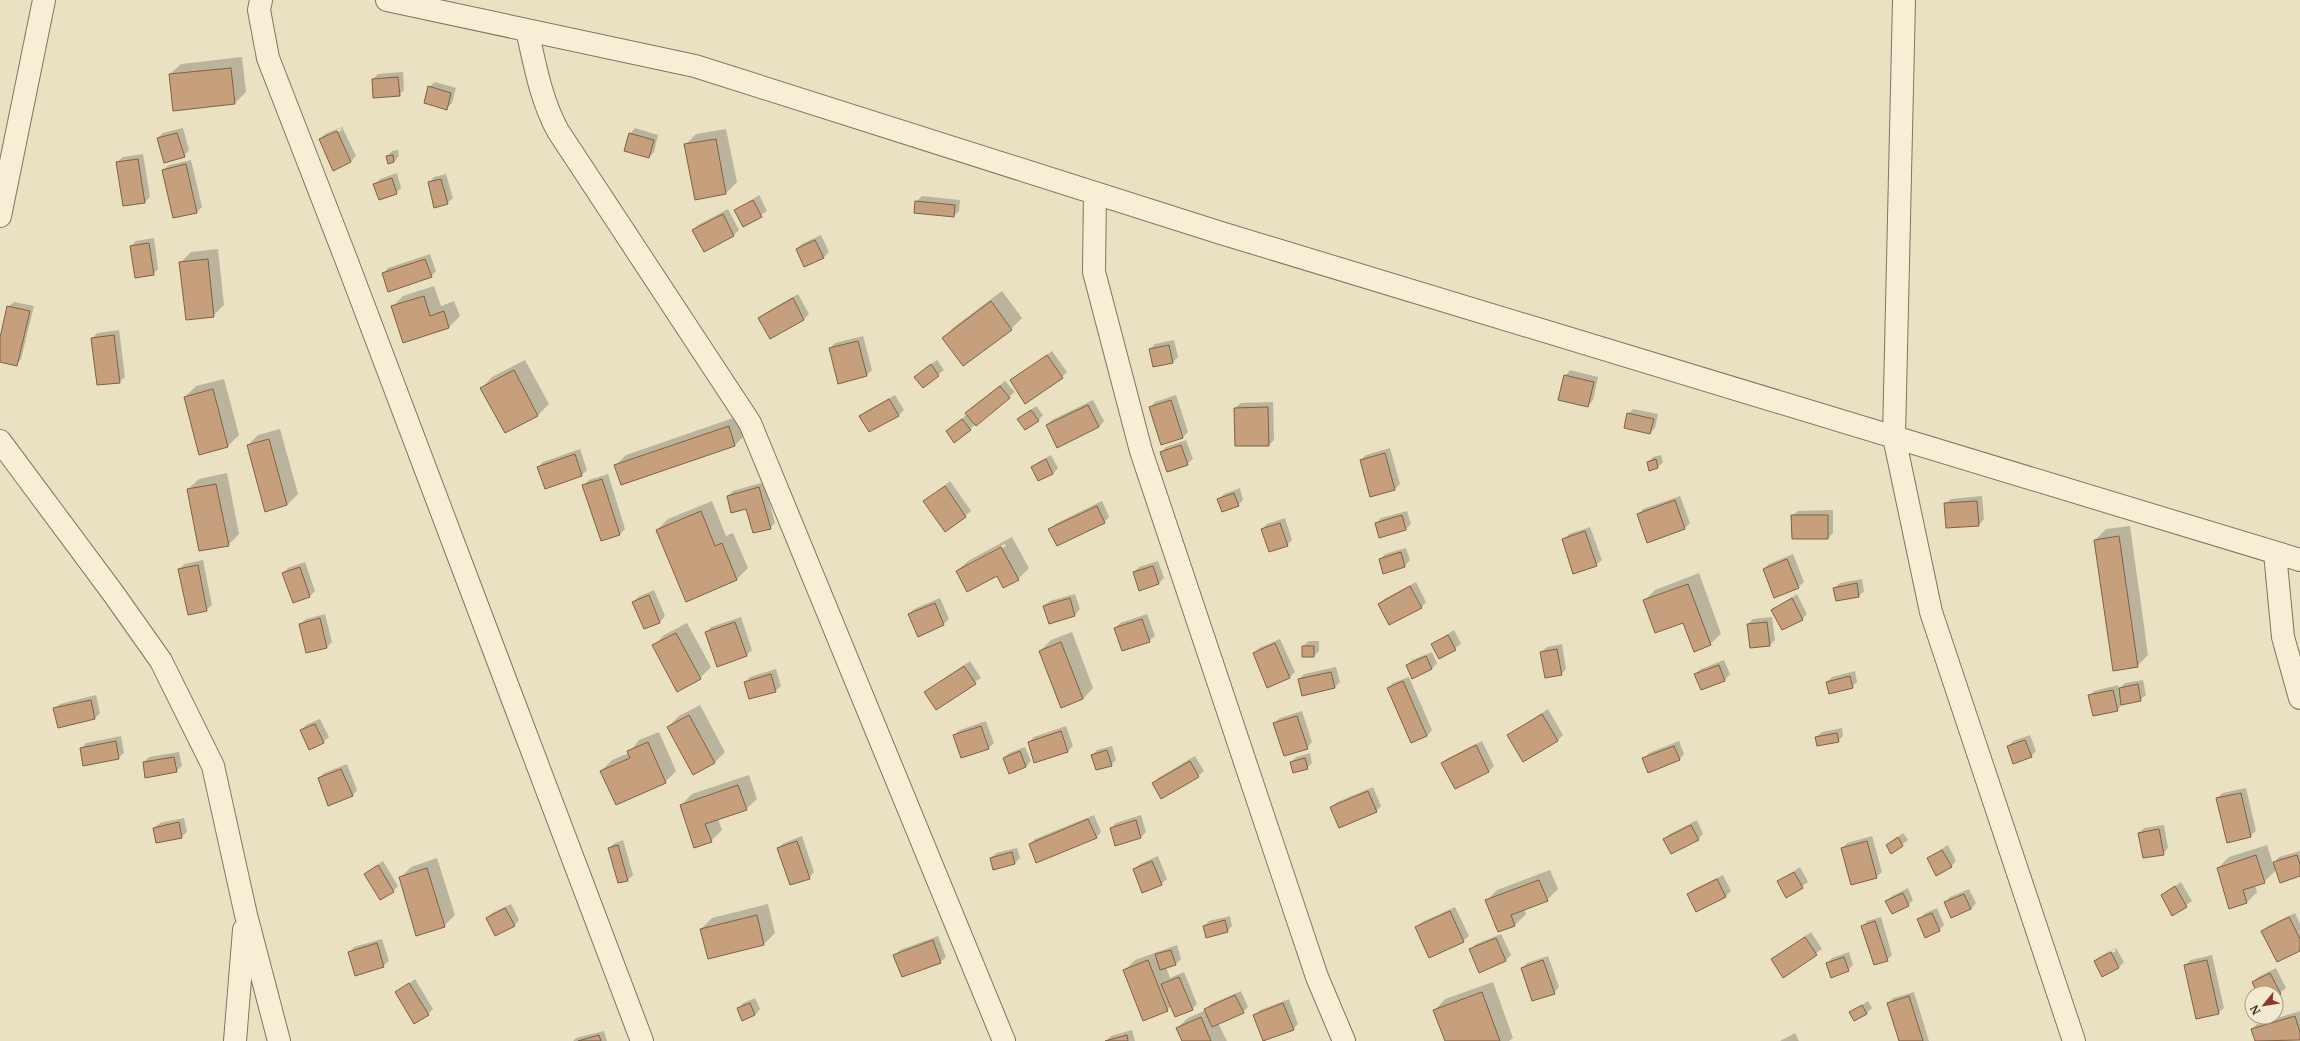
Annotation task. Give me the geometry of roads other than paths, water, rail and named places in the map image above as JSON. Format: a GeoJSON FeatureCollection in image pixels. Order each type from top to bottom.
{"type":"FeatureCollection","features":[{"type":"Feature","properties":{"kind":"street"},"geometry":{"type":"LineString","coordinates":[[0,216],[44,0]]}},
{"type":"Feature","properties":{"kind":"street"},"geometry":{"type":"LineString","coordinates":[[261,0],[259,10],[268,58],[349,266],[642,1041]]}},
{"type":"Feature","properties":{"kind":"street"},"geometry":{"type":"LineString","coordinates":[[387,0],[695,66],[1096,193],[2300,560]]}},
{"type":"Feature","properties":{"kind":"street"},"geometry":{"type":"LineString","coordinates":[[1904,0],[1894,437],[1931,612],[2074,1041]]}},
{"type":"Feature","properties":{"kind":"street"},"geometry":{"type":"LineString","coordinates":[[527,30],[541,91],[549,114],[558,131],[750,423],[1004,1041]]}},
{"type":"Feature","properties":{"kind":"street"},"geometry":{"type":"LineString","coordinates":[[1096,193],[1094,272],[1141,452],[1314,970],[1344,1041]]}},
{"type":"Feature","properties":{"kind":"street"},"geometry":{"type":"LineString","coordinates":[[0,441],[161,661],[213,766],[246,915],[279,1041]]}},
{"type":"Feature","properties":{"kind":"street"},"geometry":{"type":"LineString","coordinates":[[2275,553],[2283,636],[2300,698]]}},
{"type":"Feature","properties":{"kind":"street"},"geometry":{"type":"LineString","coordinates":[[235,1041],[246,915]]}}]}
